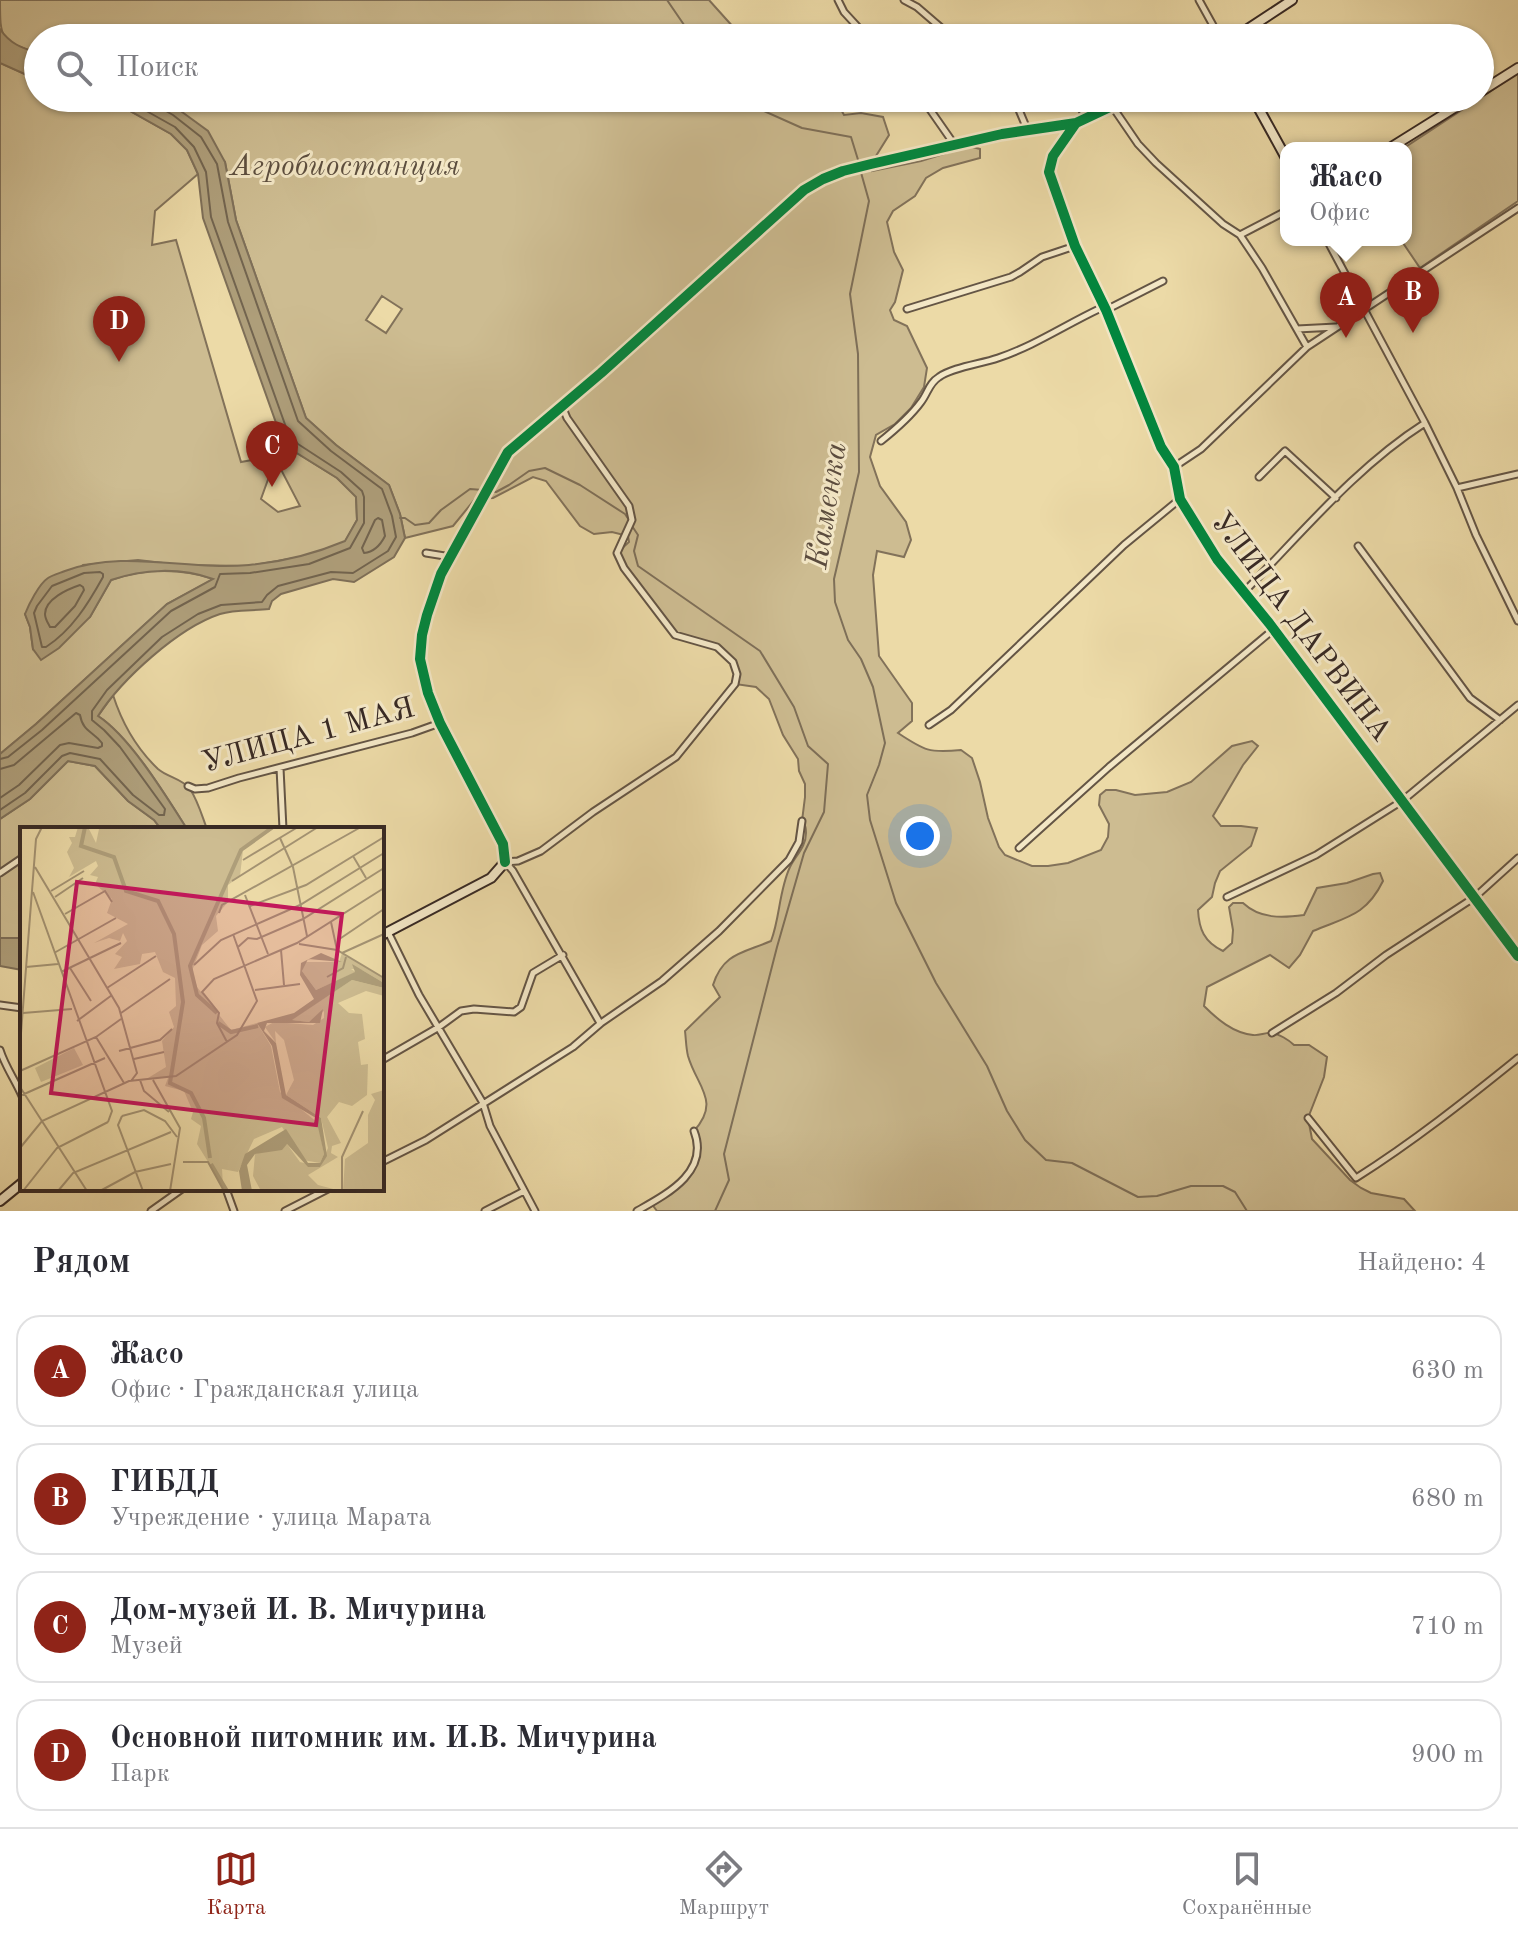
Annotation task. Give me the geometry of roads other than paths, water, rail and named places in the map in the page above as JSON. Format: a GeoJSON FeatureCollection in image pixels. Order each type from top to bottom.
{"type":"FeatureCollection","features":[{"type":"Feature","properties":{"kind":"street"},"geometry":{"type":"LineString","coordinates":[[838,0],[855,24]]}},
{"type":"Feature","properties":{"kind":"street"},"geometry":{"type":"LineString","coordinates":[[904,0],[937,24]]}},
{"type":"Feature","properties":{"kind":"street"},"geometry":{"type":"LineString","coordinates":[[1199,0],[1212,24]]}},
{"type":"Feature","properties":{"kind":"street"},"geometry":{"type":"LineString","coordinates":[[1255,24],[1292,0]]}},
{"type":"Feature","properties":{"kind":"street"},"geometry":{"type":"LineString","coordinates":[[1494,83],[1518,68]]}},
{"type":"Feature","properties":{"kind":"street"},"geometry":{"type":"LineString","coordinates":[[932,112],[954,144]]}},
{"type":"Feature","properties":{"kind":"street"},"geometry":{"type":"LineString","coordinates":[[1020,112],[1027,129]]}},
{"type":"Feature","properties":{"kind":"street"},"geometry":{"type":"LineString","coordinates":[[1083,112],[1088,119]]}},
{"type":"Feature","properties":{"kind":"street","name":"УЛИЦА 1 МАЯ"},"geometry":{"type":"LineString","coordinates":[[505,862],[503,844],[440,723],[428,693],[420,659],[422,635],[441,574],[508,452],[804,190],[823,179],[843,171],[954,144],[1076,123],[1101,112]]}},
{"type":"Feature","properties":{"kind":"street"},"geometry":{"type":"LineString","coordinates":[[1116,112],[1138,144],[1156,163],[1223,224],[1240,235],[1307,347]]}},
{"type":"Feature","properties":{"kind":"street"},"geometry":{"type":"LineString","coordinates":[[1261,112],[1280,147]]}},
{"type":"Feature","properties":{"kind":"street"},"geometry":{"type":"LineString","coordinates":[[1400,142],[1448,112]]}},
{"type":"Feature","properties":{"kind":"street","name":"УЛИЦА ДАРВИНА"},"geometry":{"type":"LineString","coordinates":[[1076,123],[1053,156],[1049,172],[1075,246],[1106,310],[1161,447],[1174,467],[1180,499],[1217,559],[1274,629],[1518,956]]}},
{"type":"Feature","properties":{"kind":"street"},"geometry":{"type":"LineString","coordinates":[[1174,467],[1201,449],[1307,347],[1518,208]]}},
{"type":"Feature","properties":{"kind":"street"},"geometry":{"type":"LineString","coordinates":[[1240,235],[1280,214]]}},
{"type":"Feature","properties":{"kind":"street"},"geometry":{"type":"LineString","coordinates":[[907,309],[1011,277],[1042,257],[1075,246]]}},
{"type":"Feature","properties":{"kind":"street"},"geometry":{"type":"LineString","coordinates":[[1330,246],[1425,423],[1518,621]]}},
{"type":"Feature","properties":{"kind":"street"},"geometry":{"type":"LineString","coordinates":[[881,441],[902,424],[924,399],[931,383],[942,375],[999,358],[1163,281]]}},
{"type":"Feature","properties":{"kind":"street"},"geometry":{"type":"LineString","coordinates":[[1297,329],[1337,327]]}},
{"type":"Feature","properties":{"kind":"street"},"geometry":{"type":"LineString","coordinates":[[535,1211],[490,1126],[483,1103],[385,934],[491,878],[505,862],[518,861],[541,851],[676,757],[735,684],[737,674],[733,662],[717,647],[675,635],[624,568],[617,553],[632,520],[629,506],[567,418],[562,406]]}},
{"type":"Feature","properties":{"kind":"street"},"geometry":{"type":"LineString","coordinates":[[1245,591],[1383,453],[1425,423]]}},
{"type":"Feature","properties":{"kind":"street"},"geometry":{"type":"LineString","coordinates":[[1259,477],[1285,451],[1336,498]]}},
{"type":"Feature","properties":{"kind":"street"},"geometry":{"type":"LineString","coordinates":[[1457,488],[1518,474]]}},
{"type":"Feature","properties":{"kind":"street"},"geometry":{"type":"LineString","coordinates":[[929,725],[951,710],[1124,545],[1180,499]]}},
{"type":"Feature","properties":{"kind":"street"},"geometry":{"type":"LineString","coordinates":[[1358,546],[1470,698],[1500,720]]}},
{"type":"Feature","properties":{"kind":"street"},"geometry":{"type":"LineString","coordinates":[[426,553],[451,557]]}},
{"type":"Feature","properties":{"kind":"street"},"geometry":{"type":"LineString","coordinates":[[1019,848],[1109,767],[1274,629]]}},
{"type":"Feature","properties":{"kind":"street"},"geometry":{"type":"LineString","coordinates":[[1227,897],[1316,855],[1402,801],[1518,705]]}},
{"type":"Feature","properties":{"kind":"street","name":"УЛИЦА 1 МАЯ"},"geometry":{"type":"LineString","coordinates":[[188,786],[208,788],[440,723]]}},
{"type":"Feature","properties":{"kind":"street"},"geometry":{"type":"LineString","coordinates":[[280,768],[283,827]]}},
{"type":"Feature","properties":{"kind":"street"},"geometry":{"type":"LineString","coordinates":[[384,1161],[426,1140],[573,1047],[601,1023],[662,981],[729,921],[789,860],[799,842],[802,821]]}},
{"type":"Feature","properties":{"kind":"street"},"geometry":{"type":"LineString","coordinates":[[1272,1033],[1475,897],[1518,858]]}},
{"type":"Feature","properties":{"kind":"street"},"geometry":{"type":"LineString","coordinates":[[0,873],[20,859]]}},
{"type":"Feature","properties":{"kind":"street"},"geometry":{"type":"LineString","coordinates":[[505,862],[601,1023]]}},
{"type":"Feature","properties":{"kind":"street"},"geometry":{"type":"LineString","coordinates":[[384,1059],[461,1011],[514,1012],[521,1007],[533,973],[563,955]]}},
{"type":"Feature","properties":{"kind":"street"},"geometry":{"type":"LineString","coordinates":[[0,1006],[20,1008]]}},
{"type":"Feature","properties":{"kind":"street"},"geometry":{"type":"LineString","coordinates":[[0,1050],[2,1064],[12,1074],[20,1092]]}},
{"type":"Feature","properties":{"kind":"street"},"geometry":{"type":"LineString","coordinates":[[1308,1118],[1356,1178],[1383,1161],[1518,1058]]}},
{"type":"Feature","properties":{"kind":"street"},"geometry":{"type":"LineString","coordinates":[[637,1211],[685,1178],[697,1161],[699,1143],[694,1131]]}},
{"type":"Feature","properties":{"kind":"street"},"geometry":{"type":"LineString","coordinates":[[0,1201],[20,1185]]}},
{"type":"Feature","properties":{"kind":"street"},"geometry":{"type":"LineString","coordinates":[[151,1211],[179,1191]]}},
{"type":"Feature","properties":{"kind":"street"},"geometry":{"type":"LineString","coordinates":[[227,1191],[234,1211]]}},
{"type":"Feature","properties":{"kind":"street"},"geometry":{"type":"LineString","coordinates":[[285,1211],[324,1191]]}},
{"type":"Feature","properties":{"kind":"street"},"geometry":{"type":"LineString","coordinates":[[485,1211],[524,1191]]}},
{"type":"Feature","properties":{"kind":"water"},"geometry":{"type":"Polygon","coordinates":[[[0,29],[24,48],[24,74],[0,63],[0,29]]]}},
{"type":"Feature","properties":{"kind":"water"},"geometry":{"type":"Polygon","coordinates":[[[132,112],[182,112],[208,131],[225,162],[236,220],[306,418],[389,485],[405,538],[394,557],[354,582],[333,579],[281,594],[272,601],[269,609],[226,612],[204,621],[152,656],[108,702],[98,716],[135,752],[186,827],[159,827],[128,801],[95,766],[68,761],[30,799],[0,819],[0,754],[167,604],[213,579],[162,571],[111,580],[90,617],[59,648],[41,660],[33,649],[25,614],[41,585],[50,577],[88,565],[110,562],[226,566],[286,560],[345,541],[357,520],[356,497],[337,478],[292,450],[280,434],[203,218],[198,174],[187,150],[171,134],[132,112]]]}},
{"type":"Feature","properties":{"kind":"water"},"geometry":{"type":"Polygon","coordinates":[[[0,938],[20,938],[20,970],[0,966],[0,938]]]}},
{"type":"Feature","properties":{"kind":"waterway","name":"Каменка"},"geometry":{"type":"LineString","coordinates":[[667,0],[683,24]]}},
{"type":"Feature","properties":{"kind":"waterway","name":"Каменка"},"geometry":{"type":"LineString","coordinates":[[766,112],[802,128],[851,137],[859,163]]}},
{"type":"Feature","properties":{"kind":"waterway","name":"Каменка"},"geometry":{"type":"LineString","coordinates":[[860,169],[869,201],[850,294],[858,354],[859,472],[834,579],[835,602],[848,640],[861,659],[873,687],[885,743],[867,795],[870,820],[896,903],[936,983],[987,1066],[1007,1111],[1025,1140],[1046,1160],[1072,1163],[1138,1197],[1157,1196],[1191,1186],[1223,1186],[1235,1192],[1247,1211]]}},
{"type":"Feature","properties":{"kind":"waterway"},"geometry":{"type":"LineString","coordinates":[[489,491],[496,492],[529,471],[545,468],[580,485],[625,514],[629,520]]}},
{"type":"Feature","properties":{"kind":"waterway"},"geometry":{"type":"LineString","coordinates":[[400,518],[415,525],[429,523],[470,489],[483,490]]}},
{"type":"Feature","properties":{"kind":"waterway"},"geometry":{"type":"LineString","coordinates":[[632,526],[638,535],[634,551],[638,566],[760,651],[794,707],[808,746],[828,764],[824,812],[804,853],[777,947],[724,1154],[729,1180],[715,1211]]}},
{"type":"Feature","properties":{"kind":"place","name":"ГИБДД"},"geometry":{"type":"Point","coordinates":[1413,333]}},
{"type":"Feature","properties":{"kind":"place","name":"Жасо"},"geometry":{"type":"Point","coordinates":[1346,338]}},
{"type":"Feature","properties":{"kind":"place","name":"Основной питомник им. И.В. Мичурина"},"geometry":{"type":"Point","coordinates":[119,362]}},
{"type":"Feature","properties":{"kind":"place","name":"Дом-музей И. В. Мичурина"},"geometry":{"type":"Point","coordinates":[272,487]}},
{"type":"Feature","properties":{"kind":"park label","name":"Агробиостанция"},"geometry":{"type":"Point","coordinates":[345,165]}}]}
